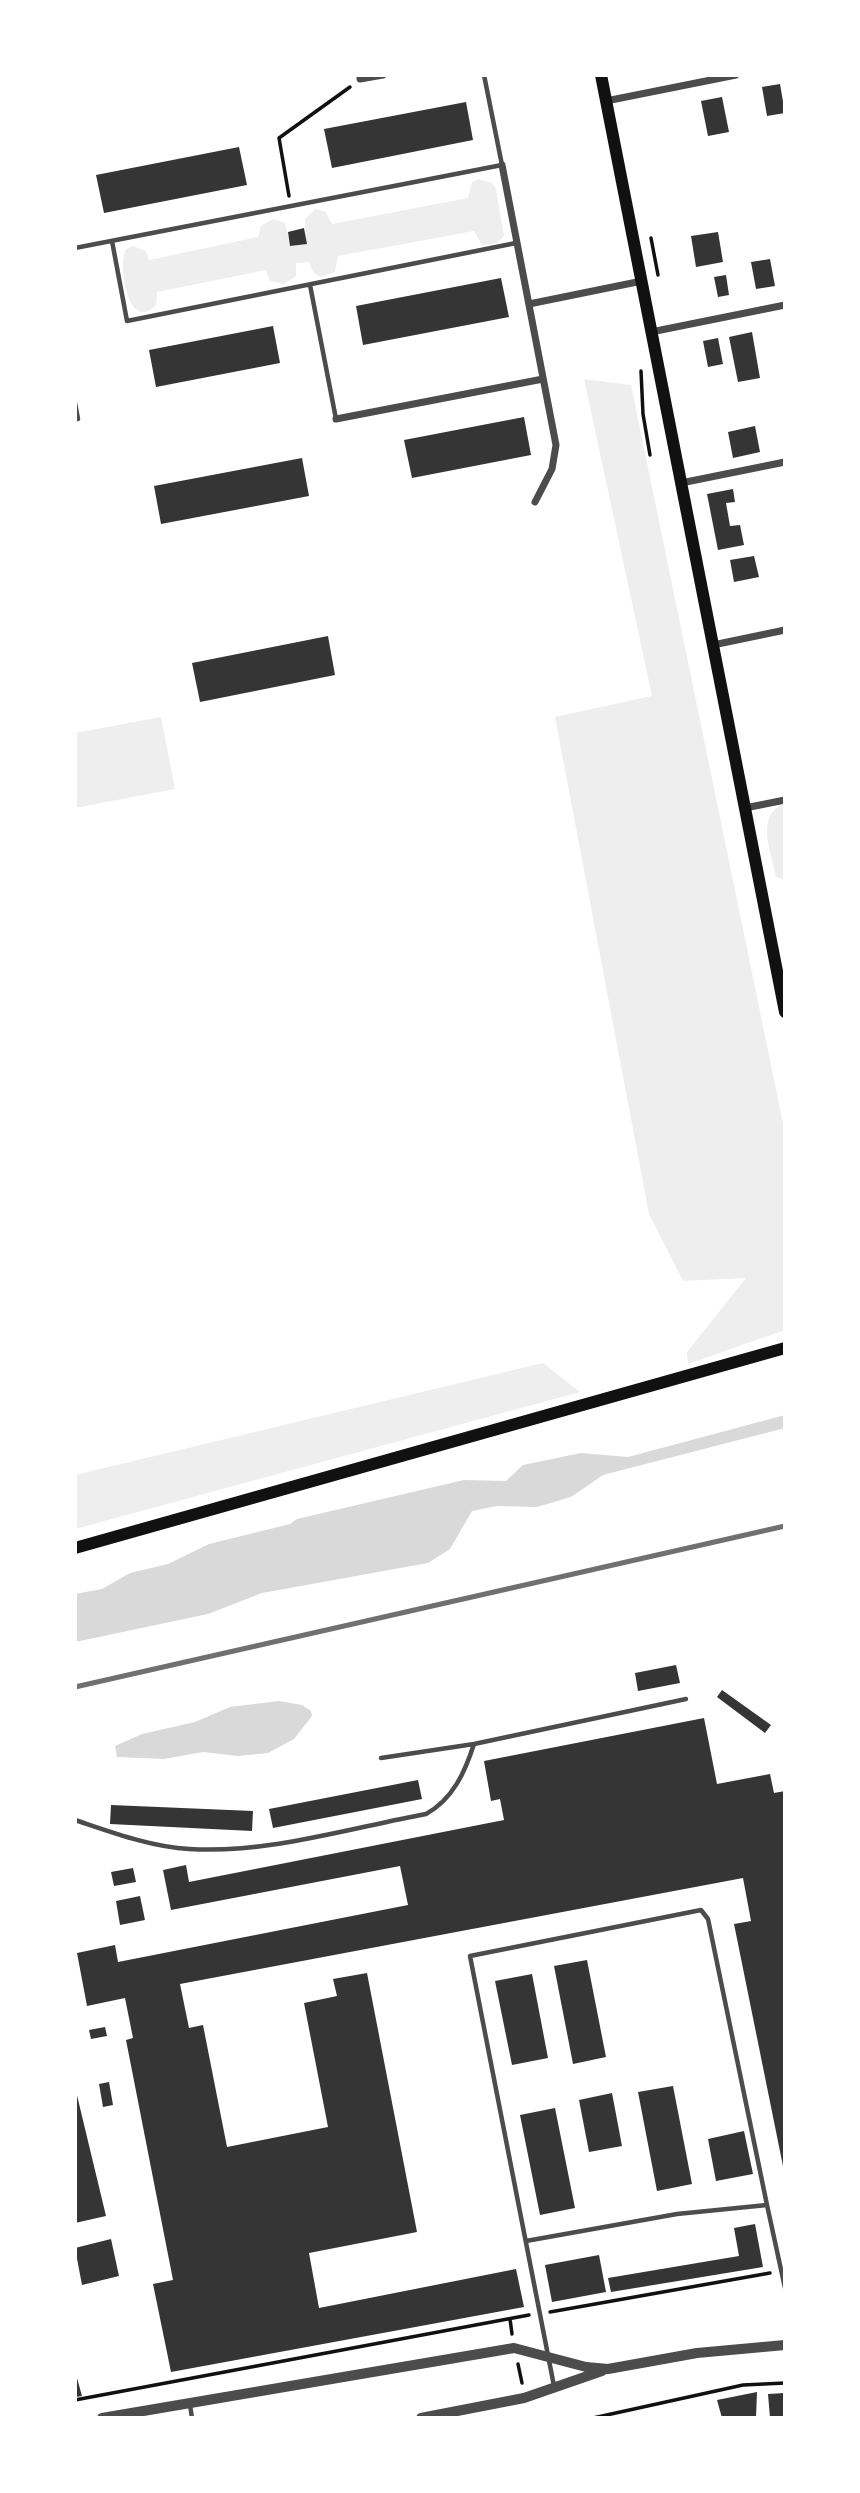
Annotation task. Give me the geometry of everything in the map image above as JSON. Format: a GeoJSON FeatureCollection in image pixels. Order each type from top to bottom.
{"type":"FeatureCollection","features":[{"type":"Feature","properties":{"kind":"main road"},"geometry":{"type":"LineString","coordinates":[[601,75],[785,1012]]}},
{"type":"Feature","properties":{"kind":"main road"},"geometry":{"type":"LineString","coordinates":[[75,1548],[785,1348]]}},
{"type":"Feature","properties":{"kind":"street"},"geometry":{"type":"LineString","coordinates":[[359,77],[383,75]]}},
{"type":"Feature","properties":{"kind":"street"},"geometry":{"type":"LineString","coordinates":[[606,101],[736,75]]}},
{"type":"Feature","properties":{"kind":"street"},"geometry":{"type":"LineString","coordinates":[[502,165],[556,444],[552,469],[535,502]]}},
{"type":"Feature","properties":{"kind":"street"},"geometry":{"type":"LineString","coordinates":[[529,304],[642,281]]}},
{"type":"Feature","properties":{"kind":"street"},"geometry":{"type":"LineString","coordinates":[[651,332],[785,305]]}},
{"type":"Feature","properties":{"kind":"street"},"geometry":{"type":"LineString","coordinates":[[335,419],[543,379]]}},
{"type":"Feature","properties":{"kind":"street"},"geometry":{"type":"LineString","coordinates":[[681,483],[785,462]]}},
{"type":"Feature","properties":{"kind":"street"},"geometry":{"type":"LineString","coordinates":[[713,645],[785,630]]}},
{"type":"Feature","properties":{"kind":"street"},"geometry":{"type":"LineString","coordinates":[[745,808],[785,800]]}},
{"type":"Feature","properties":{"kind":"street"},"geometry":{"type":"LineString","coordinates":[[421,2418],[511,2401],[608,2369],[710,2351],[785,2345]]}},
{"type":"Feature","properties":{"kind":"street"},"geometry":{"type":"LineString","coordinates":[[102,2418],[514,2348],[608,2369]]}},
{"type":"Feature","properties":{"kind":"lane"},"geometry":{"type":"LineString","coordinates":[[75,247],[502,165],[484,75]]}},
{"type":"Feature","properties":{"kind":"lane"},"geometry":{"type":"LineString","coordinates":[[111,241],[127,321],[516,243]]}},
{"type":"Feature","properties":{"kind":"lane"},"geometry":{"type":"LineString","coordinates":[[310,285],[335,419]]}},
{"type":"Feature","properties":{"kind":"lane"},"geometry":{"type":"LineString","coordinates":[[75,403],[78,419]]}},
{"type":"Feature","properties":{"kind":"lane"},"geometry":{"type":"LineString","coordinates":[[381,1758],[474,1744],[686,1699]]}},
{"type":"Feature","properties":{"kind":"lane"},"geometry":{"type":"LineString","coordinates":[[75,1820],[109,1832],[185,1849],[243,1847],[297,1839],[433,1810],[440,1806],[464,1773],[474,1744]]}},
{"type":"Feature","properties":{"kind":"lane"},"geometry":{"type":"LineString","coordinates":[[554,2387],[470,1955],[701,1910],[708,1919],[785,2288]]}},
{"type":"Feature","properties":{"kind":"lane"},"geometry":{"type":"LineString","coordinates":[[526,2241],[677,2214],[767,2204]]}},
{"type":"Feature","properties":{"kind":"lane"},"geometry":{"type":"LineString","coordinates":[[190,2403],[192,2418]]}},
{"type":"Feature","properties":{"kind":"path"},"geometry":{"type":"LineString","coordinates":[[291,206],[278,138],[359,77]]}},
{"type":"Feature","properties":{"kind":"path"},"geometry":{"type":"LineString","coordinates":[[641,366],[643,414],[650,455]]}},
{"type":"Feature","properties":{"kind":"path"},"geometry":{"type":"LineString","coordinates":[[75,2400],[781,2271]]}},
{"type":"Feature","properties":{"kind":"path"},"geometry":{"type":"LineString","coordinates":[[528,2302],[531,2315]]}},
{"type":"Feature","properties":{"kind":"path"},"geometry":{"type":"LineString","coordinates":[[510,2319],[512,2335]]}},
{"type":"Feature","properties":{"kind":"path"},"geometry":{"type":"LineString","coordinates":[[518,2364],[522,2383]]}},
{"type":"Feature","properties":{"kind":"path"},"geometry":{"type":"LineString","coordinates":[[593,2418],[743,2385],[785,2383]]}},
{"type":"Feature","properties":{"kind":"shaded area"},"geometry":{"type":"Polygon","coordinates":[[[479,179],[492,183],[496,189],[504,236],[497,243],[482,245],[474,231],[338,256],[335,272],[320,277],[313,272],[309,262],[296,263],[296,276],[284,284],[270,281],[266,270],[157,292],[156,305],[146,312],[138,311],[127,294],[124,257],[126,249],[133,246],[146,251],[149,260],[258,237],[261,226],[273,219],[285,223],[291,246],[306,244],[305,219],[315,209],[326,212],[332,224],[468,198],[472,182],[479,179]]]}},
{"type":"Feature","properties":{"kind":"shaded area"},"geometry":{"type":"Polygon","coordinates":[[[584,379],[631,385],[785,1133],[785,1330],[688,1364],[687,1352],[746,1278],[683,1281],[649,1214],[555,717],[652,696],[584,379]]]}},
{"type":"Feature","properties":{"kind":"shaded area"},"geometry":{"type":"Polygon","coordinates":[[[161,717],[175,789],[75,808],[75,733],[161,717]]]}},
{"type":"Feature","properties":{"kind":"shaded area"},"geometry":{"type":"Polygon","coordinates":[[[785,804],[785,880],[776,877],[767,825],[776,809],[785,804]]]}},
{"type":"Feature","properties":{"kind":"shaded area"},"geometry":{"type":"Polygon","coordinates":[[[543,1363],[580,1392],[75,1529],[75,1475],[543,1363]]]}},
{"type":"Feature","properties":{"kind":"shaded area"},"geometry":{"type":"Polygon","coordinates":[[[785,1415],[785,1428],[603,1475],[571,1497],[537,1507],[497,1506],[472,1511],[450,1549],[428,1563],[262,1593],[208,1614],[75,1642],[75,1594],[102,1589],[130,1573],[168,1564],[209,1544],[290,1524],[297,1519],[464,1480],[506,1481],[523,1465],[581,1453],[628,1457],[785,1415]]]}},
{"type":"Feature","properties":{"kind":"shaded area"},"geometry":{"type":"Polygon","coordinates":[[[279,1701],[302,1705],[311,1711],[312,1716],[294,1739],[268,1753],[238,1756],[203,1752],[164,1759],[117,1757],[115,1746],[142,1734],[195,1722],[230,1707],[279,1701]]]}},
{"type":"Feature","properties":{"kind":"building"},"geometry":{"type":"Polygon","coordinates":[[[780,84],[785,113],[767,116],[762,87],[780,84]]]}},
{"type":"Feature","properties":{"kind":"building"},"geometry":{"type":"Polygon","coordinates":[[[722,97],[729,132],[708,136],[701,101],[722,97]]]}},
{"type":"Feature","properties":{"kind":"building"},"geometry":{"type":"Polygon","coordinates":[[[466,102],[473,140],[332,168],[324,129],[466,102]]]}},
{"type":"Feature","properties":{"kind":"building"},"geometry":{"type":"Polygon","coordinates":[[[239,147],[247,185],[104,213],[96,175],[239,147]]]}},
{"type":"Feature","properties":{"kind":"building"},"geometry":{"type":"Polygon","coordinates":[[[304,228],[307,244],[290,246],[288,232],[304,228]]]}},
{"type":"Feature","properties":{"kind":"building"},"geometry":{"type":"Polygon","coordinates":[[[718,232],[723,262],[696,267],[691,236],[718,232]]]}},
{"type":"Feature","properties":{"kind":"building"},"geometry":{"type":"Polygon","coordinates":[[[770,259],[775,286],[756,289],[751,262],[770,259]]]}},
{"type":"Feature","properties":{"kind":"building"},"geometry":{"type":"Polygon","coordinates":[[[726,275],[729,295],[718,297],[714,277],[726,275]]]}},
{"type":"Feature","properties":{"kind":"building"},"geometry":{"type":"Polygon","coordinates":[[[501,278],[509,317],[363,345],[356,306],[501,278]]]}},
{"type":"Feature","properties":{"kind":"building"},"geometry":{"type":"Polygon","coordinates":[[[273,326],[280,363],[156,387],[149,350],[273,326]]]}},
{"type":"Feature","properties":{"kind":"building"},"geometry":{"type":"Polygon","coordinates":[[[752,332],[760,378],[738,382],[729,337],[752,332]]]}},
{"type":"Feature","properties":{"kind":"building"},"geometry":{"type":"Polygon","coordinates":[[[718,338],[723,364],[708,367],[703,341],[718,338]]]}},
{"type":"Feature","properties":{"kind":"building"},"geometry":{"type":"Polygon","coordinates":[[[524,417],[531,455],[412,478],[404,440],[524,417]]]}},
{"type":"Feature","properties":{"kind":"building"},"geometry":{"type":"Polygon","coordinates":[[[755,426],[760,452],[733,458],[728,432],[755,426]]]}},
{"type":"Feature","properties":{"kind":"building"},"geometry":{"type":"Polygon","coordinates":[[[302,458],[309,496],[161,524],[154,486],[302,458]]]}},
{"type":"Feature","properties":{"kind":"building"},"geometry":{"type":"Polygon","coordinates":[[[733,489],[735,502],[726,503],[730,526],[740,525],[744,545],[718,550],[707,494],[733,489]]]}},
{"type":"Feature","properties":{"kind":"building"},"geometry":{"type":"Polygon","coordinates":[[[754,556],[759,577],[734,582],[730,560],[754,556]]]}},
{"type":"Feature","properties":{"kind":"building"},"geometry":{"type":"Polygon","coordinates":[[[328,636],[335,675],[200,702],[192,663],[328,636]]]}},
{"type":"Feature","properties":{"kind":"building"},"geometry":{"type":"Polygon","coordinates":[[[676,1665],[680,1683],[638,1691],[635,1673],[676,1665]]]}},
{"type":"Feature","properties":{"kind":"building"},"geometry":{"type":"Polygon","coordinates":[[[722,1690],[771,1725],[765,1733],[717,1697],[722,1690]]]}},
{"type":"Feature","properties":{"kind":"building"},"geometry":{"type":"Polygon","coordinates":[[[704,1718],[717,1784],[770,1774],[774,1793],[785,1791],[785,2176],[734,1924],[751,1921],[743,1878],[180,1984],[189,2028],[203,2025],[227,2147],[328,2127],[304,2003],[337,1996],[333,1979],[367,1973],[417,2232],[309,2253],[319,2308],[516,2269],[524,2307],[171,2372],[153,2284],[173,2280],[126,2040],[133,2038],[125,1998],[87,2006],[77,1953],[115,1945],[118,1962],[408,1905],[400,1866],[171,1910],[163,1870],[186,1865],[189,1882],[504,1820],[500,1799],[491,1801],[484,1761],[704,1718]]]}},
{"type":"Feature","properties":{"kind":"building"},"geometry":{"type":"Polygon","coordinates":[[[418,1780],[422,1799],[273,1828],[269,1809],[418,1780]]]}},
{"type":"Feature","properties":{"kind":"building"},"geometry":{"type":"Polygon","coordinates":[[[111,1805],[253,1811],[252,1831],[110,1824],[111,1805]]]}},
{"type":"Feature","properties":{"kind":"building"},"geometry":{"type":"Polygon","coordinates":[[[133,1868],[136,1882],[114,1886],[111,1872],[133,1868]]]}},
{"type":"Feature","properties":{"kind":"building"},"geometry":{"type":"Polygon","coordinates":[[[140,1896],[145,1920],[120,1925],[116,1901],[140,1896]]]}},
{"type":"Feature","properties":{"kind":"building"},"geometry":{"type":"Polygon","coordinates":[[[587,1960],[606,2057],[573,2064],[554,1966],[587,1960]]]}},
{"type":"Feature","properties":{"kind":"building"},"geometry":{"type":"Polygon","coordinates":[[[532,1974],[548,2058],[512,2065],[495,1981],[532,1974]]]}},
{"type":"Feature","properties":{"kind":"building"},"geometry":{"type":"Polygon","coordinates":[[[105,2027],[107,2036],[91,2039],[89,2030],[105,2027]]]}},
{"type":"Feature","properties":{"kind":"building"},"geometry":{"type":"Polygon","coordinates":[[[109,2082],[113,2105],[103,2107],[99,2084],[109,2082]]]}},
{"type":"Feature","properties":{"kind":"building"},"geometry":{"type":"Polygon","coordinates":[[[673,2086],[692,2184],[657,2191],[638,2092],[673,2086]]]}},
{"type":"Feature","properties":{"kind":"building"},"geometry":{"type":"Polygon","coordinates":[[[75,2087],[106,2216],[75,2223],[75,2087]]]}},
{"type":"Feature","properties":{"kind":"building"},"geometry":{"type":"Polygon","coordinates":[[[612,2093],[622,2146],[589,2152],[579,2100],[612,2093]]]}},
{"type":"Feature","properties":{"kind":"building"},"geometry":{"type":"Polygon","coordinates":[[[555,2108],[575,2208],[540,2215],[520,2115],[555,2108]]]}},
{"type":"Feature","properties":{"kind":"building"},"geometry":{"type":"Polygon","coordinates":[[[744,2131],[753,2174],[716,2181],[708,2139],[744,2131]]]}},
{"type":"Feature","properties":{"kind":"building"},"geometry":{"type":"Polygon","coordinates":[[[755,2224],[763,2267],[611,2292],[608,2278],[739,2256],[734,2228],[755,2224]]]}},
{"type":"Feature","properties":{"kind":"building"},"geometry":{"type":"Polygon","coordinates":[[[111,2239],[119,2276],[82,2285],[75,2248],[111,2239]]]}},
{"type":"Feature","properties":{"kind":"building"},"geometry":{"type":"Polygon","coordinates":[[[599,2255],[606,2292],[552,2302],[545,2265],[599,2255]]]}},
{"type":"Feature","properties":{"kind":"building"},"geometry":{"type":"Polygon","coordinates":[[[75,2371],[82,2396],[75,2397],[75,2371]]]}},
{"type":"Feature","properties":{"kind":"building"},"geometry":{"type":"Polygon","coordinates":[[[757,2392],[756,2418],[722,2418],[717,2400],[757,2392]]]}},
{"type":"Feature","properties":{"kind":"building"},"geometry":{"type":"Polygon","coordinates":[[[785,2393],[785,2418],[770,2418],[768,2394],[785,2393]]]}},
{"type":"Feature","properties":{"kind":"railway"},"geometry":{"type":"LineString","coordinates":[[75,1687],[785,1526]]}}]}
